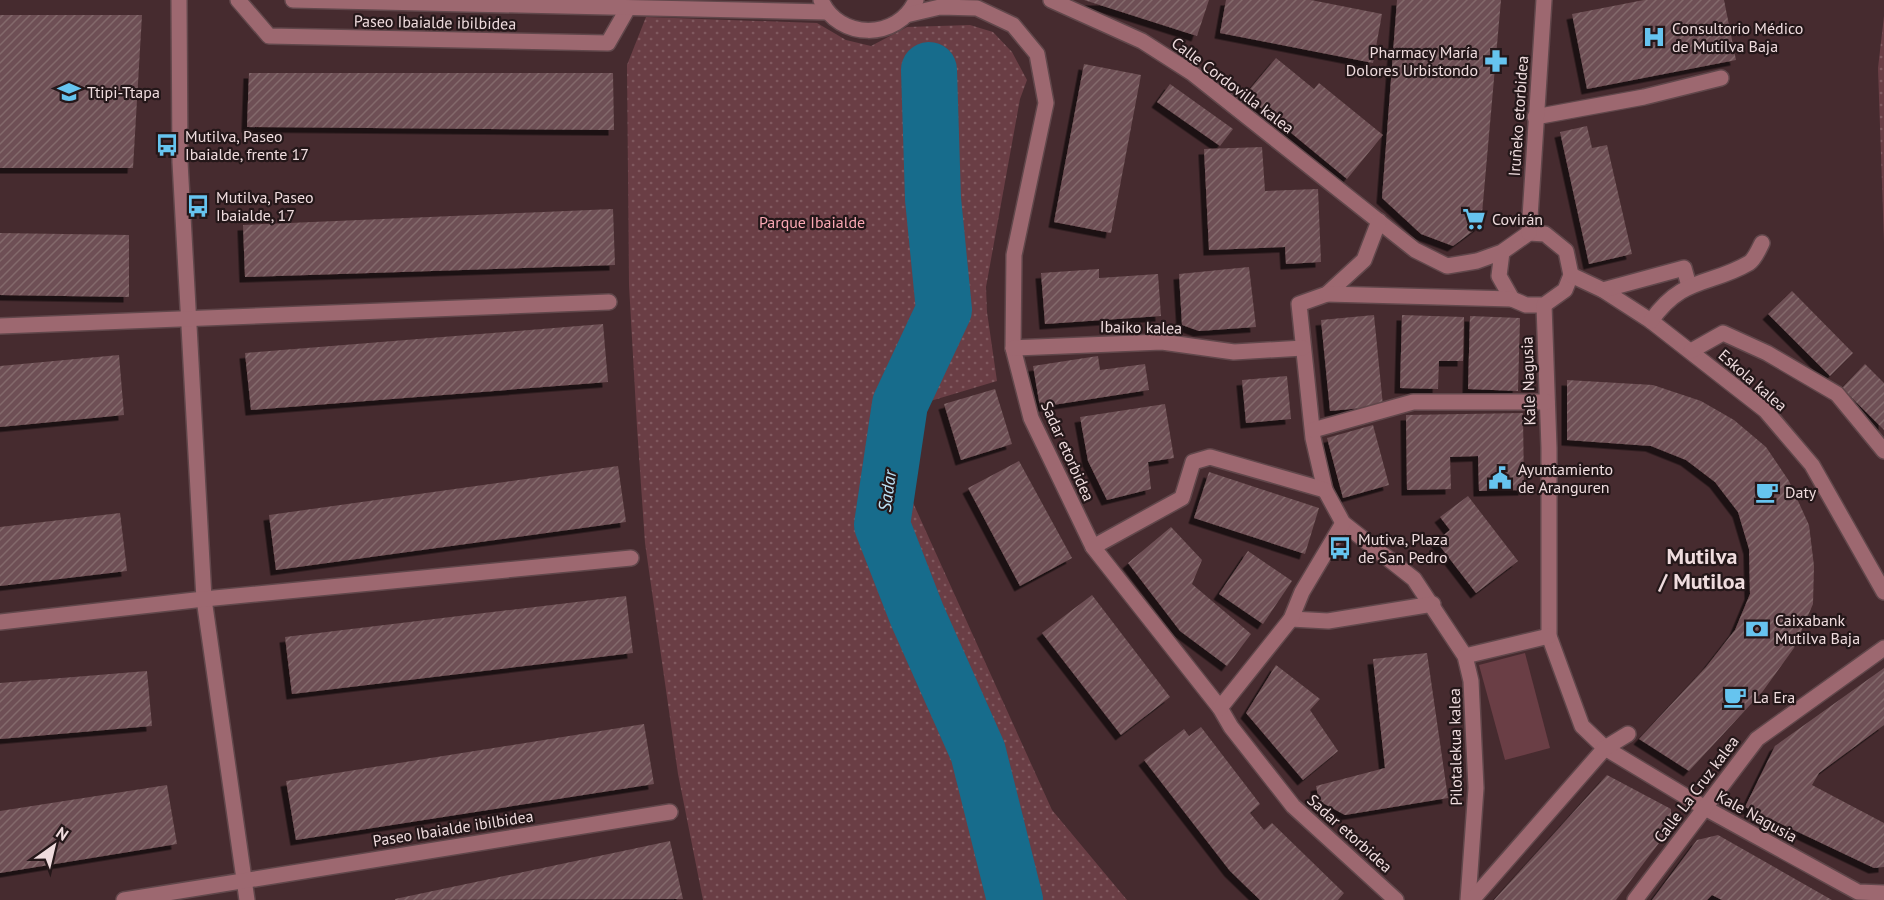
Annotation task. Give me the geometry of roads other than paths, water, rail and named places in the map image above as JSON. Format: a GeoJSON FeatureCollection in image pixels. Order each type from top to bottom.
{"type":"FeatureCollection","features":[{"type":"Feature","properties":{"kind":"street"},"geometry":{"type":"LineString","coordinates":[[179,0],[180,162],[186,319],[204,599],[242,880],[247,900]]}},
{"type":"Feature","properties":{"kind":"street","name":"Paseo Ibaialde ibilbidea"},"geometry":{"type":"LineString","coordinates":[[238,0],[269,36],[608,44],[628,8]]}},
{"type":"Feature","properties":{"kind":"street"},"geometry":{"type":"LineString","coordinates":[[294,0],[628,8],[824,6],[850,28],[875,31],[890,27],[906,15],[916,0]]}},
{"type":"Feature","properties":{"kind":"street","name":"Calle Cordovilla kalea"},"geometry":{"type":"LineString","coordinates":[[1052,0],[1142,41],[1192,73],[1415,250],[1448,266],[1477,261],[1502,252]]}},
{"type":"Feature","properties":{"kind":"street","name":"Iruñeko etorbidea"},"geometry":{"type":"LineString","coordinates":[[1529,234],[1544,0]]}},
{"type":"Feature","properties":{"kind":"street","name":"Sadar etorbidea"},"geometry":{"type":"LineString","coordinates":[[906,15],[940,7],[977,8],[1013,25],[1037,54],[1046,103],[1014,255],[1013,348],[1030,418],[1093,547],[1220,708],[1231,727],[1293,806],[1396,900]]}},
{"type":"Feature","properties":{"kind":"street"},"geometry":{"type":"LineString","coordinates":[[1535,117],[1644,97],[1721,78]]}},
{"type":"Feature","properties":{"kind":"street"},"geometry":{"type":"LineString","coordinates":[[1327,294],[1364,260],[1379,221]]}},
{"type":"Feature","properties":{"kind":"street"},"geometry":{"type":"LineString","coordinates":[[1220,708],[1292,619],[1302,592],[1343,523],[1325,490],[1313,429],[1299,304],[1327,294],[1512,298],[1527,306],[1544,305],[1551,303],[1565,290],[1571,275],[1566,251],[1545,234],[1529,234],[1502,252],[1499,276],[1512,298]]}},
{"type":"Feature","properties":{"kind":"street"},"geometry":{"type":"LineString","coordinates":[[1651,321],[1664,303],[1689,286],[1752,262],[1762,243]]}},
{"type":"Feature","properties":{"kind":"street"},"geometry":{"type":"LineString","coordinates":[[1603,290],[1684,268],[1689,286]]}},
{"type":"Feature","properties":{"kind":"street","name":"Eskola kalea"},"geometry":{"type":"LineString","coordinates":[[1571,275],[1603,290],[1651,321],[1765,410],[1812,465],[1884,592]]}},
{"type":"Feature","properties":{"kind":"street"},"geometry":{"type":"LineString","coordinates":[[0,326],[609,302]]}},
{"type":"Feature","properties":{"kind":"street","name":"Kale Nagusia"},"geometry":{"type":"LineString","coordinates":[[1544,305],[1547,402],[1556,447],[1549,636],[1582,726],[1605,748],[1705,808],[1858,892],[1884,893]]}},
{"type":"Feature","properties":{"kind":"street","name":"Eskola kalea"},"geometry":{"type":"LineString","coordinates":[[1691,351],[1723,333],[1767,353],[1837,394],[1884,451]]}},
{"type":"Feature","properties":{"kind":"street","name":"Ibaiko kalea"},"geometry":{"type":"LineString","coordinates":[[1013,348],[1162,342],[1234,352],[1303,348]]}},
{"type":"Feature","properties":{"kind":"street"},"geometry":{"type":"LineString","coordinates":[[1313,429],[1413,402],[1547,402]]}},
{"type":"Feature","properties":{"kind":"street"},"geometry":{"type":"LineString","coordinates":[[1093,547],[1182,498],[1193,462],[1210,457],[1325,490]]}},
{"type":"Feature","properties":{"kind":"street","name":"Pilotalekua kalea"},"geometry":{"type":"LineString","coordinates":[[1343,523],[1414,579],[1466,656],[1471,681],[1476,788],[1470,900]]}},
{"type":"Feature","properties":{"kind":"street"},"geometry":{"type":"LineString","coordinates":[[0,622],[204,599],[632,558]]}},
{"type":"Feature","properties":{"kind":"street"},"geometry":{"type":"LineString","coordinates":[[1292,619],[1328,621],[1433,604]]}},
{"type":"Feature","properties":{"kind":"street"},"geometry":{"type":"LineString","coordinates":[[1466,656],[1549,636]]}},
{"type":"Feature","properties":{"kind":"street","name":"Calle La Cruz kalea"},"geometry":{"type":"LineString","coordinates":[[1635,900],[1757,739],[1884,648]]}},
{"type":"Feature","properties":{"kind":"street","name":"Pilotalekua kalea"},"geometry":{"type":"LineString","coordinates":[[1470,900],[1605,748],[1628,734]]}},
{"type":"Feature","properties":{"kind":"street","name":"Paseo Ibaialde ibilbidea"},"geometry":{"type":"LineString","coordinates":[[124,900],[670,812]]}},
{"type":"Feature","properties":{"kind":"waterway","name":"Sadar"},"geometry":{"type":"LineString","coordinates":[[929,70],[933,199],[944,310],[900,404],[882,525],[917,615],[978,752],[1015,900]]}},
{"type":"Feature","properties":{"kind":"place","name":"Consultorio Médico de Mutilva Baja"},"geometry":{"type":"Point","coordinates":[1654,37]}},
{"type":"Feature","properties":{"kind":"place","name":"Pharmacy María Dolores Urbistondo"},"geometry":{"type":"Point","coordinates":[1496,61]}},
{"type":"Feature","properties":{"kind":"place","name":"Ttipi-Ttapa"},"geometry":{"type":"Point","coordinates":[69,92]}},
{"type":"Feature","properties":{"kind":"place","name":"Mutilva, Paseo Ibaialde, frente 17"},"geometry":{"type":"Point","coordinates":[167,145]}},
{"type":"Feature","properties":{"kind":"place","name":"Mutilva, Paseo Ibaialde, 17"},"geometry":{"type":"Point","coordinates":[198,206]}},
{"type":"Feature","properties":{"kind":"place","name":"Covirán"},"geometry":{"type":"Point","coordinates":[1474,219]}},
{"type":"Feature","properties":{"kind":"place","name":"Ayuntamiento de Aranguren"},"geometry":{"type":"Point","coordinates":[1500,478]}},
{"type":"Feature","properties":{"kind":"place","name":"Daty"},"geometry":{"type":"Point","coordinates":[1767,492]}},
{"type":"Feature","properties":{"kind":"place","name":"Mutiva, Plaza de San Pedro"},"geometry":{"type":"Point","coordinates":[1340,548]}},
{"type":"Feature","properties":{"kind":"place","name":"Caixabank Mutilva Baja"},"geometry":{"type":"Point","coordinates":[1757,629]}},
{"type":"Feature","properties":{"kind":"place","name":"La Era"},"geometry":{"type":"Point","coordinates":[1735,697]}},
{"type":"Feature","properties":{"kind":"district","name":"Mutilva / Mutiloa"},"geometry":{"type":"Point","coordinates":[1702,568]}},
{"type":"Feature","properties":{"kind":"park label","name":"Parque Ibaialde"},"geometry":{"type":"Point","coordinates":[812,222]}}]}
